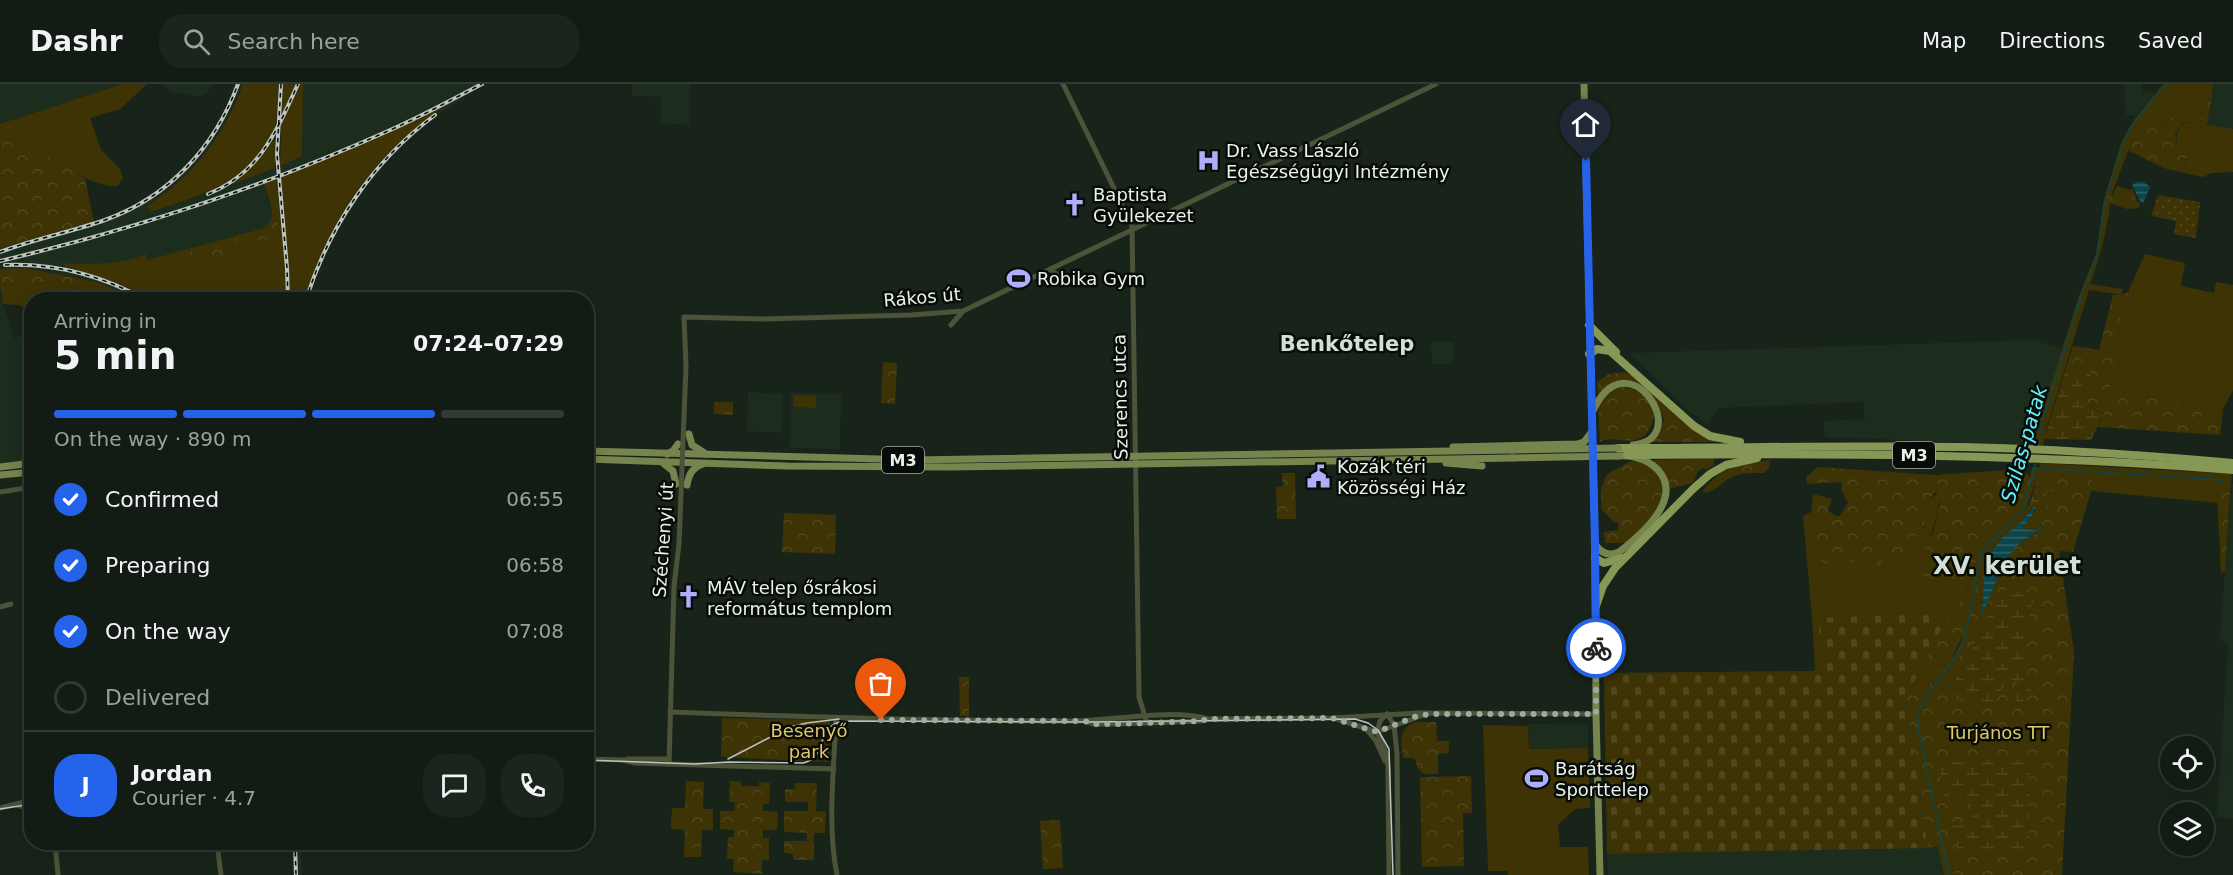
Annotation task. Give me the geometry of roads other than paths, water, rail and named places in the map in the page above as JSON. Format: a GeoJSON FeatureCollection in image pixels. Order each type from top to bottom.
{"type":"FeatureCollection","features":[{"type":"Feature","properties":{"kind":"highway"},"geometry":{"type":"LineString","coordinates":[[1589,325],[1686,420],[1702,432],[1728,441],[1776,446]]}},
{"type":"Feature","properties":{"kind":"highway"},"geometry":{"type":"LineString","coordinates":[[1589,354],[1603,348],[1626,363]]}},
{"type":"Feature","properties":{"kind":"highway","name":"M3"},"geometry":{"type":"LineString","coordinates":[[1621,453],[1776,446],[1965,447],[2032,454]]}},
{"type":"Feature","properties":{"kind":"highway","name":"M3"},"geometry":{"type":"LineString","coordinates":[[1621,453],[2044,454],[2233,463]]}},
{"type":"Feature","properties":{"kind":"highway"},"geometry":{"type":"LineString","coordinates":[[1596,606],[1609,576],[1693,489],[1719,469],[1741,460],[1796,454]]}},
{"type":"Feature","properties":{"kind":"highway","name":"M3"},"geometry":{"type":"LineString","coordinates":[[2044,454],[2233,470]]}},
{"type":"Feature","properties":{"kind":"highway"},"geometry":{"type":"LineString","coordinates":[[1595,558],[1600,562],[1609,563],[1628,555]]}},
{"type":"Feature","properties":{"kind":"main road"},"geometry":{"type":"LineString","coordinates":[[1584,84],[1600,875]]}},
{"type":"Feature","properties":{"kind":"main road"},"geometry":{"type":"LineString","coordinates":[[1591,415],[1600,397],[1616,384],[1639,387],[1651,397],[1658,413],[1654,433],[1645,442],[1621,453]]}},
{"type":"Feature","properties":{"kind":"main road"},"geometry":{"type":"LineString","coordinates":[[1414,456],[1459,446],[1577,444],[1584,442],[1591,433]]}},
{"type":"Feature","properties":{"kind":"main road"},"geometry":{"type":"LineString","coordinates":[[689,434],[694,448],[708,455]]}},
{"type":"Feature","properties":{"kind":"main road"},"geometry":{"type":"LineString","coordinates":[[666,454],[673,451],[678,444]]}},
{"type":"Feature","properties":{"kind":"main road","name":"M3"},"geometry":{"type":"LineString","coordinates":[[594,451],[915,460],[1136,456],[1414,456]]}},
{"type":"Feature","properties":{"kind":"main road"},"geometry":{"type":"LineString","coordinates":[[1595,544],[1606,554],[1612,555],[1619,552],[1659,512],[1666,498],[1666,485],[1660,471],[1644,460],[1621,453]]}},
{"type":"Feature","properties":{"kind":"main road","name":"M3"},"geometry":{"type":"LineString","coordinates":[[594,459],[705,464],[903,467],[1621,453]]}},
{"type":"Feature","properties":{"kind":"main road"},"geometry":{"type":"LineString","coordinates":[[1414,456],[1482,466]]}},
{"type":"Feature","properties":{"kind":"main road"},"geometry":{"type":"LineString","coordinates":[[661,462],[673,471],[676,484]]}},
{"type":"Feature","properties":{"kind":"main road"},"geometry":{"type":"LineString","coordinates":[[0,467],[24,464]]}},
{"type":"Feature","properties":{"kind":"main road"},"geometry":{"type":"LineString","coordinates":[[687,485],[693,469],[705,464]]}},
{"type":"Feature","properties":{"kind":"main road"},"geometry":{"type":"LineString","coordinates":[[0,477],[24,473]]}},
{"type":"Feature","properties":{"kind":"street","name":"Szerencs utca"},"geometry":{"type":"LineString","coordinates":[[1064,84],[1132,225],[1139,697],[1147,723]]}},
{"type":"Feature","properties":{"kind":"street","name":"Rákos út"},"geometry":{"type":"LineString","coordinates":[[684,317],[788,319],[963,311],[1055,274],[1058,266],[1436,84]]}},
{"type":"Feature","properties":{"kind":"street"},"geometry":{"type":"LineString","coordinates":[[951,325],[963,311]]}},
{"type":"Feature","properties":{"kind":"street","name":"Széchenyi út"},"geometry":{"type":"LineString","coordinates":[[669,762],[674,586],[679,544],[686,366],[684,317]]}},
{"type":"Feature","properties":{"kind":"street"},"geometry":{"type":"LineString","coordinates":[[0,492],[24,488]]}},
{"type":"Feature","properties":{"kind":"street"},"geometry":{"type":"LineString","coordinates":[[0,607],[11,604]]}},
{"type":"Feature","properties":{"kind":"street"},"geometry":{"type":"LineString","coordinates":[[670,712],[848,719],[1085,721],[1145,716],[1201,716],[1208,719]]}},
{"type":"Feature","properties":{"kind":"street"},"geometry":{"type":"LineString","coordinates":[[1085,721],[1093,724],[1208,719],[1332,718],[1387,714],[1596,714]]}},
{"type":"Feature","properties":{"kind":"street"},"geometry":{"type":"LineString","coordinates":[[1387,714],[1394,725],[1396,742],[1398,875]]}},
{"type":"Feature","properties":{"kind":"street"},"geometry":{"type":"LineString","coordinates":[[1387,714],[1380,721],[1377,732],[1386,753],[1388,767],[1389,875]]}},
{"type":"Feature","properties":{"kind":"street"},"geometry":{"type":"LineString","coordinates":[[1332,718],[1377,732],[1409,719],[1429,714]]}},
{"type":"Feature","properties":{"kind":"street"},"geometry":{"type":"LineString","coordinates":[[836,718],[832,829],[833,856],[837,875]]}},
{"type":"Feature","properties":{"kind":"street"},"geometry":{"type":"LineString","coordinates":[[836,731],[848,719]]}},
{"type":"Feature","properties":{"kind":"street"},"geometry":{"type":"LineString","coordinates":[[1396,742],[1400,729],[1409,719]]}},
{"type":"Feature","properties":{"kind":"street"},"geometry":{"type":"LineString","coordinates":[[1364,727],[1376,741],[1388,767]]}},
{"type":"Feature","properties":{"kind":"street"},"geometry":{"type":"LineString","coordinates":[[594,759],[635,758],[669,762],[834,769]]}},
{"type":"Feature","properties":{"kind":"street"},"geometry":{"type":"LineString","coordinates":[[0,808],[24,803]]}},
{"type":"Feature","properties":{"kind":"street"},"geometry":{"type":"LineString","coordinates":[[17,805],[24,807]]}},
{"type":"Feature","properties":{"kind":"street"},"geometry":{"type":"LineString","coordinates":[[56,850],[58,875]]}},
{"type":"Feature","properties":{"kind":"street"},"geometry":{"type":"LineString","coordinates":[[218,850],[221,875]]}},
{"type":"Feature","properties":{"kind":"water"},"geometry":{"type":"Polygon","coordinates":[[[2144,182],[2150,187],[2143,204],[2132,185],[2144,182]]]}},
{"type":"Feature","properties":{"kind":"water"},"geometry":{"type":"Polygon","coordinates":[[[2035,505],[2033,514],[2023,526],[2025,529],[2038,531],[2020,543],[2009,555],[1982,614],[1987,557],[2003,537],[2020,523],[2035,505]]]}},
{"type":"Feature","properties":{"kind":"waterway","name":"Szilas-patak"},"geometry":{"type":"LineString","coordinates":[[2038,446],[2041,425],[2082,294],[2097,255],[2105,199],[2126,136],[2132,125],[2166,84]]}},
{"type":"Feature","properties":{"kind":"waterway","name":"Szilas-patak"},"geometry":{"type":"LineString","coordinates":[[1949,875],[1919,733],[1919,709],[1964,643],[1981,553],[2023,509],[2036,462]]}},
{"type":"Feature","properties":{"kind":"waterway"},"geometry":{"type":"LineString","coordinates":[[2037,468],[2223,480],[2223,484]]}},
{"type":"Feature","properties":{"kind":"waterway"},"geometry":{"type":"LineString","coordinates":[[2038,531],[2042,527]]}},
{"type":"Feature","properties":{"kind":"tram line"},"geometry":{"type":"LineString","coordinates":[[728,759],[790,727],[839,719]]}},
{"type":"Feature","properties":{"kind":"tram line"},"geometry":{"type":"LineString","coordinates":[[594,760],[694,764],[803,763],[811,760],[816,754],[829,728],[845,721],[1088,722],[1355,719],[1368,723],[1378,730],[1389,749],[1393,875]]}},
{"type":"Feature","properties":{"kind":"tram line"},"geometry":{"type":"LineString","coordinates":[[0,809],[24,805]]}},
{"type":"Feature","properties":{"kind":"railway"},"geometry":{"type":"LineString","coordinates":[[0,252],[105,220],[150,198],[187,167],[203,149],[217,129],[238,84]]}},
{"type":"Feature","properties":{"kind":"railway"},"geometry":{"type":"LineString","coordinates":[[281,84],[277,154],[288,292]]}},
{"type":"Feature","properties":{"kind":"railway"},"geometry":{"type":"LineString","coordinates":[[208,194],[241,175],[254,163],[274,134],[298,84]]}},
{"type":"Feature","properties":{"kind":"railway"},"geometry":{"type":"LineString","coordinates":[[0,261],[148,221],[245,189],[388,131],[482,84]]}},
{"type":"Feature","properties":{"kind":"railway"},"geometry":{"type":"LineString","coordinates":[[309,292],[327,246],[356,197],[392,153],[435,115]]}},
{"type":"Feature","properties":{"kind":"railway"},"geometry":{"type":"LineString","coordinates":[[5,265],[60,269],[96,278],[130,292]]}},
{"type":"Feature","properties":{"kind":"railway"},"geometry":{"type":"LineString","coordinates":[[295,850],[296,875]]}},
{"type":"Feature","properties":{"kind":"place","name":"Dr. Vass László Egészségügyi Intézmény"},"geometry":{"type":"Point","coordinates":[1208,160]}},
{"type":"Feature","properties":{"kind":"place","name":"Baptista Gyülekezet"},"geometry":{"type":"Point","coordinates":[1075,204]}},
{"type":"Feature","properties":{"kind":"place","name":"Robika Gym"},"geometry":{"type":"Point","coordinates":[1019,278]}},
{"type":"Feature","properties":{"kind":"place","name":"Kozák téri Közösségi Ház"},"geometry":{"type":"Point","coordinates":[1319,476]}},
{"type":"Feature","properties":{"kind":"place","name":"MÁV telep ősrákosi református templom"},"geometry":{"type":"Point","coordinates":[689,597]}},
{"type":"Feature","properties":{"kind":"place","name":"Barátság Sporttelep"},"geometry":{"type":"Point","coordinates":[1537,778]}},
{"type":"Feature","properties":{"kind":"district","name":"Benkőtelep"},"geometry":{"type":"Point","coordinates":[1347,344]}},
{"type":"Feature","properties":{"kind":"district","name":"XV. kerület"},"geometry":{"type":"Point","coordinates":[2007,566]}},
{"type":"Feature","properties":{"kind":"park label","name":"Turjános TT"},"geometry":{"type":"Point","coordinates":[1998,732]}},
{"type":"Feature","properties":{"kind":"park label","name":"Besenyő park"},"geometry":{"type":"Point","coordinates":[809,740]}}]}
